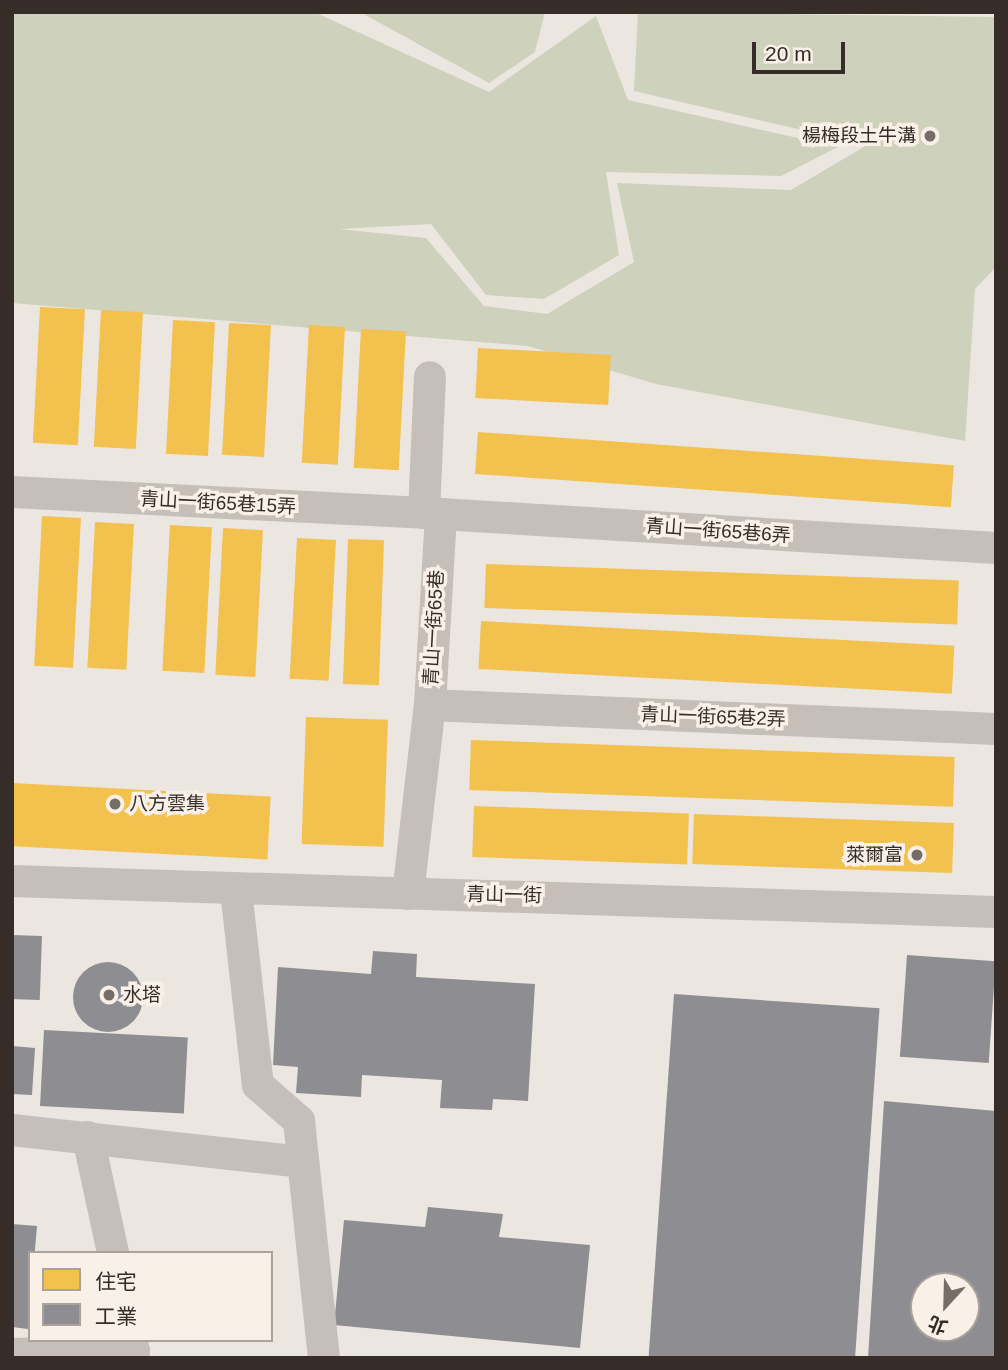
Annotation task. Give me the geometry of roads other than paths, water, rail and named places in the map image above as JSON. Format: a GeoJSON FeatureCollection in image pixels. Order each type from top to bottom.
{"type":"FeatureCollection","features":[{"type":"Feature","properties":{"kind":"street","name":"青山一街65巷"},"geometry":{"type":"LineString","coordinates":[[408,894],[430,705],[430,377]]}},
{"type":"Feature","properties":{"kind":"street","name":"青山一街65巷15弄"},"geometry":{"type":"LineString","coordinates":[[12,492],[432,514]]}},
{"type":"Feature","properties":{"kind":"street","name":"青山一街65巷6弄"},"geometry":{"type":"LineString","coordinates":[[432,514],[996,548]]}},
{"type":"Feature","properties":{"kind":"street","name":"青山一街65巷2弄"},"geometry":{"type":"LineString","coordinates":[[430,705],[996,729]]}},
{"type":"Feature","properties":{"kind":"street","name":"青山一街"},"geometry":{"type":"LineString","coordinates":[[12,881],[996,912]]}},
{"type":"Feature","properties":{"kind":"street"},"geometry":{"type":"LineString","coordinates":[[236,890],[258,1085],[299,1121],[324,1358]]}},
{"type":"Feature","properties":{"kind":"street"},"geometry":{"type":"LineString","coordinates":[[12,1130],[303,1162]]}},
{"type":"Feature","properties":{"kind":"street"},"geometry":{"type":"LineString","coordinates":[[88,1137],[113,1251]]}},
{"type":"Feature","properties":{"kind":"street"},"geometry":{"type":"LineString","coordinates":[[12,1354],[134,1351],[132,1342]]}},
{"type":"Feature","properties":{"kind":"place","name":"楊梅段土牛溝"},"geometry":{"type":"Point","coordinates":[930,136]}},
{"type":"Feature","properties":{"kind":"place","name":"八方雲集"},"geometry":{"type":"Point","coordinates":[115,804]}},
{"type":"Feature","properties":{"kind":"place","name":"萊爾富"},"geometry":{"type":"Point","coordinates":[917,855]}},
{"type":"Feature","properties":{"kind":"place","name":"水塔"},"geometry":{"type":"Point","coordinates":[109,995]}}]}
